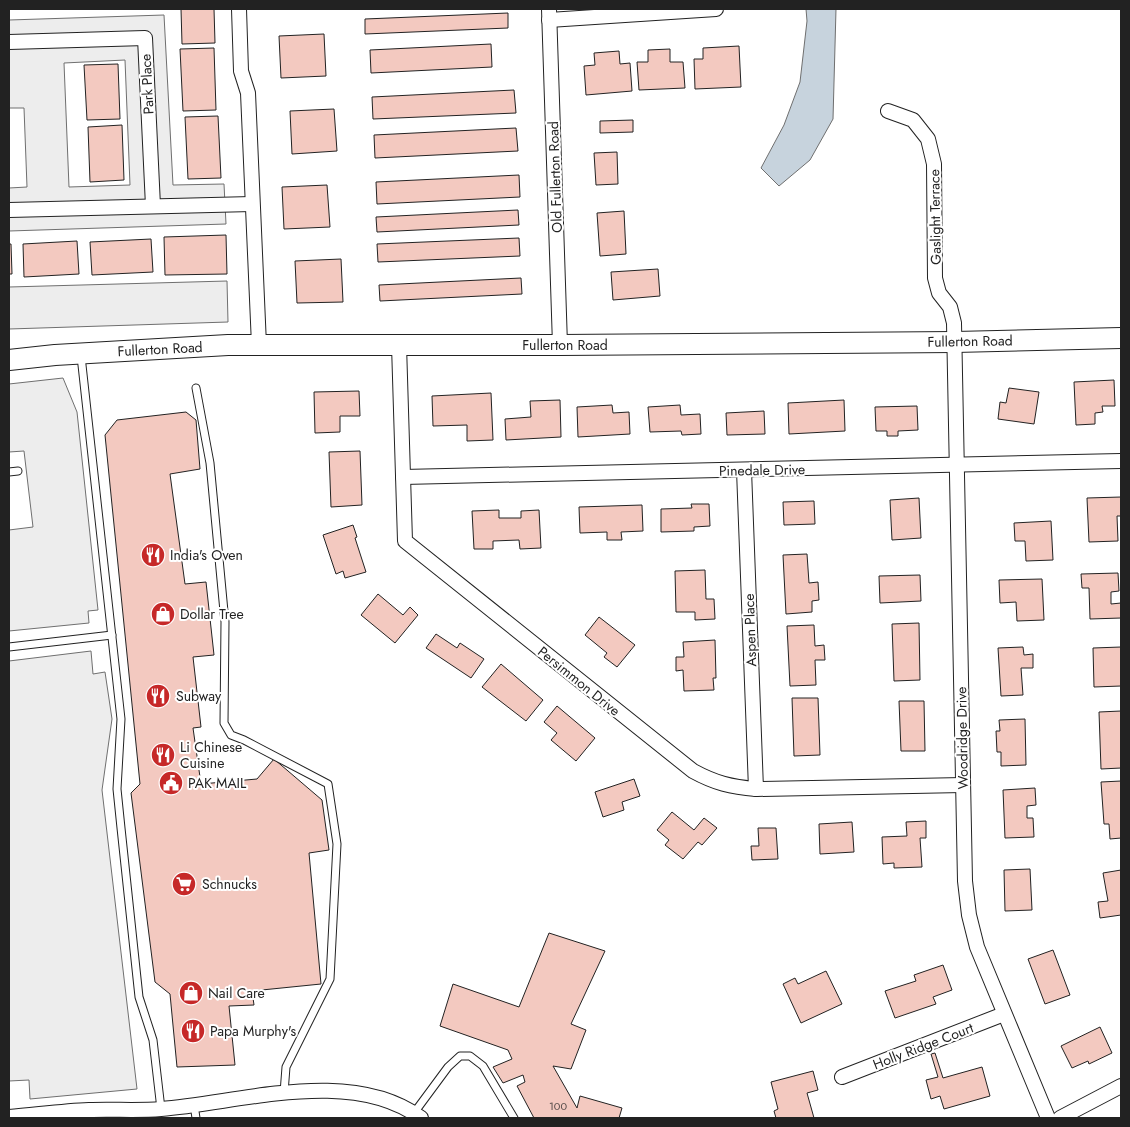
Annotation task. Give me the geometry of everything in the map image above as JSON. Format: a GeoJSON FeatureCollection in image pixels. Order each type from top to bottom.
{"type":"FeatureCollection","features":[{"type":"Feature","properties":{"kind":"street"},"geometry":{"type":"LineString","coordinates":[[239,9],[241,71],[248,93],[259,345]]}},
{"type":"Feature","properties":{"kind":"street"},"geometry":{"type":"LineString","coordinates":[[549,14],[716,9]]}},
{"type":"Feature","properties":{"kind":"street","name":"Old Fullerton Road"},"geometry":{"type":"LineString","coordinates":[[549,14],[560,346]]}},
{"type":"Feature","properties":{"kind":"street","name":"Park Place"},"geometry":{"type":"LineString","coordinates":[[9,42],[145,38],[153,206]]}},
{"type":"Feature","properties":{"kind":"street","name":"Gaslight Terrace"},"geometry":{"type":"LineString","coordinates":[[888,112],[914,120],[928,139],[934,164],[935,278],[939,293],[950,307],[954,323],[955,342]]}},
{"type":"Feature","properties":{"kind":"street"},"geometry":{"type":"LineString","coordinates":[[9,210],[252,204]]}},
{"type":"Feature","properties":{"kind":"street","name":"Fullerton Road"},"geometry":{"type":"LineString","coordinates":[[9,360],[81,353],[194,346],[560,346],[955,342],[1121,338]]}},
{"type":"Feature","properties":{"kind":"street","name":"Woodridge Drive"},"geometry":{"type":"LineString","coordinates":[[955,342],[965,881],[969,916],[977,947],[1048,1118]]}},
{"type":"Feature","properties":{"kind":"street","name":"Persimmon Drive"},"geometry":{"type":"LineString","coordinates":[[399,345],[404,541],[693,771],[709,780],[730,786],[756,789],[963,785]]}},
{"type":"Feature","properties":{"kind":"street","name":"Pinedale Drive"},"geometry":{"type":"LineString","coordinates":[[403,477],[1121,461]]}},
{"type":"Feature","properties":{"kind":"street","name":"Aspen Place"},"geometry":{"type":"LineString","coordinates":[[744,470],[756,789]]}},
{"type":"Feature","properties":{"kind":"street","name":"Holly Ridge Court"},"geometry":{"type":"LineString","coordinates":[[842,1077],[1004,1014]]}},
{"type":"Feature","properties":{"kind":"street"},"geometry":{"type":"LineString","coordinates":[[1060,1118],[1121,1086]]}},
{"type":"Feature","properties":{"kind":"street"},"geometry":{"type":"LineString","coordinates":[[9,1117],[87,1110],[161,1109],[195,1112],[284,1093],[331,1091],[365,1095],[394,1104],[418,1116]]}},
{"type":"Feature","properties":{"kind":"street"},"geometry":{"type":"LineString","coordinates":[[129,1118],[161,1109]]}},
{"type":"Feature","properties":{"kind":"lane"},"geometry":{"type":"LineString","coordinates":[[81,353],[121,719],[117,789],[139,997],[153,1040],[161,1109]]}},
{"type":"Feature","properties":{"kind":"lane"},"geometry":{"type":"LineString","coordinates":[[196,388],[210,463],[225,622],[224,723],[231,735],[328,784],[337,844],[330,978],[286,1068],[284,1093]]}},
{"type":"Feature","properties":{"kind":"lane"},"geometry":{"type":"LineString","coordinates":[[9,472],[18,471]]}},
{"type":"Feature","properties":{"kind":"lane"},"geometry":{"type":"LineString","coordinates":[[9,646],[112,635]]}},
{"type":"Feature","properties":{"kind":"lane"},"geometry":{"type":"LineString","coordinates":[[418,1116],[448,1067],[460,1056],[470,1056],[484,1066],[514,1118]]}},
{"type":"Feature","properties":{"kind":"shaded area"},"geometry":{"type":"Polygon","coordinates":[[[806,9],[836,9],[833,119],[810,160],[779,186],[761,168],[784,125],[800,82],[807,21],[806,9]]]}},
{"type":"Feature","properties":{"kind":"shaded area"},"geometry":{"type":"Polygon","coordinates":[[[164,15],[173,185],[224,184],[226,224],[9,231],[9,188],[27,187],[24,108],[9,108],[9,20],[164,15]],[[125,60],[64,63],[69,187],[130,185],[125,60]]]}},
{"type":"Feature","properties":{"kind":"shaded area"},"geometry":{"type":"Polygon","coordinates":[[[227,281],[228,322],[9,329],[9,287],[227,281]]]}},
{"type":"Feature","properties":{"kind":"shaded area"},"geometry":{"type":"Polygon","coordinates":[[[63,378],[77,412],[98,610],[88,611],[89,623],[9,631],[9,530],[33,527],[24,451],[9,452],[9,384],[63,378]]]}},
{"type":"Feature","properties":{"kind":"shaded area"},"geometry":{"type":"Polygon","coordinates":[[[91,651],[93,674],[105,672],[112,719],[102,790],[137,1089],[30,1099],[29,1080],[9,1081],[9,661],[91,651]]]}},
{"type":"Feature","properties":{"kind":"building"},"geometry":{"type":"Polygon","coordinates":[[[181,9],[214,9],[215,43],[182,44],[181,9]]]}},
{"type":"Feature","properties":{"kind":"building"},"geometry":{"type":"Polygon","coordinates":[[[508,13],[508,28],[365,34],[365,19],[508,13]]]}},
{"type":"Feature","properties":{"kind":"building"},"geometry":{"type":"Polygon","coordinates":[[[324,34],[326,76],[281,78],[279,36],[324,34]]]}},
{"type":"Feature","properties":{"kind":"building"},"geometry":{"type":"Polygon","coordinates":[[[491,44],[492,67],[371,73],[370,50],[491,44]]]}},
{"type":"Feature","properties":{"kind":"building"},"geometry":{"type":"Polygon","coordinates":[[[739,46],[741,87],[695,89],[694,59],[703,59],[703,48],[739,46]]]}},
{"type":"Feature","properties":{"kind":"building"},"geometry":{"type":"Polygon","coordinates":[[[214,48],[216,110],[183,111],[180,49],[214,48]]]}},
{"type":"Feature","properties":{"kind":"building"},"geometry":{"type":"Polygon","coordinates":[[[670,49],[670,62],[683,62],[685,88],[639,90],[637,62],[648,62],[648,50],[670,49]]]}},
{"type":"Feature","properties":{"kind":"building"},"geometry":{"type":"Polygon","coordinates":[[[619,51],[620,64],[630,63],[632,91],[586,95],[584,66],[595,65],[594,53],[619,51]]]}},
{"type":"Feature","properties":{"kind":"building"},"geometry":{"type":"Polygon","coordinates":[[[118,64],[120,119],[87,120],[84,65],[118,64]]]}},
{"type":"Feature","properties":{"kind":"building"},"geometry":{"type":"Polygon","coordinates":[[[514,90],[516,113],[373,119],[372,97],[514,90]]]}},
{"type":"Feature","properties":{"kind":"building"},"geometry":{"type":"Polygon","coordinates":[[[334,109],[337,151],[292,154],[290,111],[334,109]]]}},
{"type":"Feature","properties":{"kind":"building"},"geometry":{"type":"Polygon","coordinates":[[[218,116],[221,178],[188,179],[185,117],[218,116]]]}},
{"type":"Feature","properties":{"kind":"building"},"geometry":{"type":"Polygon","coordinates":[[[633,120],[633,132],[600,133],[600,121],[633,120]]]}},
{"type":"Feature","properties":{"kind":"building"},"geometry":{"type":"Polygon","coordinates":[[[122,125],[124,180],[90,182],[88,127],[122,125]]]}},
{"type":"Feature","properties":{"kind":"building"},"geometry":{"type":"Polygon","coordinates":[[[516,128],[518,151],[375,158],[374,135],[516,128]]]}},
{"type":"Feature","properties":{"kind":"building"},"geometry":{"type":"Polygon","coordinates":[[[617,152],[618,184],[596,185],[594,153],[617,152]]]}},
{"type":"Feature","properties":{"kind":"building"},"geometry":{"type":"Polygon","coordinates":[[[519,175],[520,197],[377,204],[376,182],[519,175]]]}},
{"type":"Feature","properties":{"kind":"building"},"geometry":{"type":"Polygon","coordinates":[[[327,185],[330,227],[284,229],[282,187],[327,185]]]}},
{"type":"Feature","properties":{"kind":"building"},"geometry":{"type":"Polygon","coordinates":[[[518,210],[519,225],[377,232],[376,217],[518,210]]]}},
{"type":"Feature","properties":{"kind":"building"},"geometry":{"type":"Polygon","coordinates":[[[624,211],[626,254],[600,256],[597,213],[624,211]]]}},
{"type":"Feature","properties":{"kind":"building"},"geometry":{"type":"Polygon","coordinates":[[[226,235],[227,274],[165,275],[164,237],[226,235]]]}},
{"type":"Feature","properties":{"kind":"building"},"geometry":{"type":"Polygon","coordinates":[[[519,238],[520,256],[378,262],[377,244],[519,238]]]}},
{"type":"Feature","properties":{"kind":"building"},"geometry":{"type":"Polygon","coordinates":[[[151,239],[153,272],[92,275],[90,242],[151,239]]]}},
{"type":"Feature","properties":{"kind":"building"},"geometry":{"type":"Polygon","coordinates":[[[77,241],[79,274],[24,277],[23,244],[77,241]]]}},
{"type":"Feature","properties":{"kind":"building"},"geometry":{"type":"Polygon","coordinates":[[[9,244],[11,244],[12,274],[9,274],[9,244]]]}},
{"type":"Feature","properties":{"kind":"building"},"geometry":{"type":"Polygon","coordinates":[[[341,259],[343,302],[297,303],[295,261],[341,259]]]}},
{"type":"Feature","properties":{"kind":"building"},"geometry":{"type":"Polygon","coordinates":[[[658,269],[660,296],[613,300],[611,272],[658,269]]]}},
{"type":"Feature","properties":{"kind":"building"},"geometry":{"type":"Polygon","coordinates":[[[521,278],[522,294],[380,301],[379,285],[521,278]]]}},
{"type":"Feature","properties":{"kind":"building"},"geometry":{"type":"Polygon","coordinates":[[[1114,380],[1115,406],[1102,406],[1103,412],[1095,413],[1095,424],[1076,425],[1074,382],[1114,380]]]}},
{"type":"Feature","properties":{"kind":"building"},"geometry":{"type":"Polygon","coordinates":[[[1009,388],[1039,392],[1034,424],[998,419],[1000,402],[1006,403],[1009,388]]]}},
{"type":"Feature","properties":{"kind":"building"},"geometry":{"type":"Polygon","coordinates":[[[359,391],[360,416],[340,416],[340,432],[315,433],[314,392],[359,391]]]}},
{"type":"Feature","properties":{"kind":"building"},"geometry":{"type":"Polygon","coordinates":[[[491,393],[493,440],[467,441],[467,425],[433,426],[432,396],[491,393]]]}},
{"type":"Feature","properties":{"kind":"building"},"geometry":{"type":"Polygon","coordinates":[[[560,400],[561,437],[506,440],[505,419],[531,417],[530,401],[560,400]]]}},
{"type":"Feature","properties":{"kind":"building"},"geometry":{"type":"Polygon","coordinates":[[[844,400],[845,431],[789,434],[788,403],[844,400]]]}},
{"type":"Feature","properties":{"kind":"building"},"geometry":{"type":"Polygon","coordinates":[[[612,405],[613,413],[629,412],[630,434],[578,437],[577,407],[612,405]]]}},
{"type":"Feature","properties":{"kind":"building"},"geometry":{"type":"Polygon","coordinates":[[[680,405],[681,415],[700,414],[701,434],[682,435],[681,431],[650,432],[648,407],[680,405]]]}},
{"type":"Feature","properties":{"kind":"building"},"geometry":{"type":"Polygon","coordinates":[[[917,406],[918,430],[898,431],[898,436],[887,436],[887,431],[876,431],[875,407],[917,406]]]}},
{"type":"Feature","properties":{"kind":"building"},"geometry":{"type":"Polygon","coordinates":[[[764,411],[765,434],[727,435],[726,413],[764,411]]]}},
{"type":"Feature","properties":{"kind":"building"},"geometry":{"type":"Polygon","coordinates":[[[186,412],[196,420],[200,469],[170,474],[185,584],[206,582],[214,655],[193,657],[201,727],[193,728],[201,784],[257,779],[274,759],[322,800],[329,850],[309,853],[321,984],[252,991],[254,1005],[229,1006],[235,1065],[177,1067],[170,994],[155,982],[131,793],[140,784],[105,435],[117,420],[186,412]]]}},
{"type":"Feature","properties":{"kind":"building"},"geometry":{"type":"Polygon","coordinates":[[[360,451],[362,505],[331,507],[329,452],[360,451]]]}},
{"type":"Feature","properties":{"kind":"building"},"geometry":{"type":"Polygon","coordinates":[[[1121,497],[1121,516],[1117,516],[1118,541],[1089,542],[1087,498],[1121,497]]]}},
{"type":"Feature","properties":{"kind":"building"},"geometry":{"type":"Polygon","coordinates":[[[919,498],[921,538],[892,540],[890,500],[919,498]]]}},
{"type":"Feature","properties":{"kind":"building"},"geometry":{"type":"Polygon","coordinates":[[[814,501],[815,524],[784,525],[783,502],[814,501]]]}},
{"type":"Feature","properties":{"kind":"building"},"geometry":{"type":"Polygon","coordinates":[[[691,504],[709,504],[710,526],[694,527],[694,531],[661,532],[661,509],[692,508],[691,504]]]}},
{"type":"Feature","properties":{"kind":"building"},"geometry":{"type":"Polygon","coordinates":[[[642,505],[643,531],[621,532],[622,540],[607,540],[607,532],[580,533],[579,507],[642,505]]]}},
{"type":"Feature","properties":{"kind":"building"},"geometry":{"type":"Polygon","coordinates":[[[499,510],[499,518],[521,518],[521,511],[539,510],[541,548],[520,549],[519,540],[493,541],[493,549],[474,549],[472,511],[499,510]]]}},
{"type":"Feature","properties":{"kind":"building"},"geometry":{"type":"Polygon","coordinates":[[[1051,521],[1053,560],[1026,561],[1025,541],[1015,541],[1014,523],[1051,521]]]}},
{"type":"Feature","properties":{"kind":"building"},"geometry":{"type":"Polygon","coordinates":[[[353,525],[357,537],[355,538],[366,572],[345,578],[343,571],[336,574],[323,535],[353,525]]]}},
{"type":"Feature","properties":{"kind":"building"},"geometry":{"type":"Polygon","coordinates":[[[807,554],[809,583],[818,582],[819,600],[812,601],[812,612],[786,614],[783,555],[807,554]]]}},
{"type":"Feature","properties":{"kind":"building"},"geometry":{"type":"Polygon","coordinates":[[[705,570],[706,599],[714,599],[715,619],[695,620],[695,612],[676,612],[675,571],[705,570]]]}},
{"type":"Feature","properties":{"kind":"building"},"geometry":{"type":"Polygon","coordinates":[[[1118,573],[1119,591],[1111,592],[1111,604],[1121,603],[1121,618],[1090,619],[1089,588],[1082,588],[1081,574],[1118,573]]]}},
{"type":"Feature","properties":{"kind":"building"},"geometry":{"type":"Polygon","coordinates":[[[920,575],[921,601],[880,603],[879,576],[920,575]]]}},
{"type":"Feature","properties":{"kind":"building"},"geometry":{"type":"Polygon","coordinates":[[[1042,579],[1044,620],[1017,621],[1016,602],[1000,603],[999,580],[1042,579]]]}},
{"type":"Feature","properties":{"kind":"building"},"geometry":{"type":"Polygon","coordinates":[[[378,594],[403,615],[410,607],[418,615],[395,643],[361,615],[378,594]]]}},
{"type":"Feature","properties":{"kind":"building"},"geometry":{"type":"Polygon","coordinates":[[[599,617],[635,645],[617,667],[604,657],[607,653],[585,635],[599,617]]]}},
{"type":"Feature","properties":{"kind":"building"},"geometry":{"type":"Polygon","coordinates":[[[919,623],[920,680],[894,681],[892,624],[919,623]]]}},
{"type":"Feature","properties":{"kind":"building"},"geometry":{"type":"Polygon","coordinates":[[[814,625],[815,646],[824,645],[825,660],[815,660],[816,685],[790,686],[787,626],[814,625]]]}},
{"type":"Feature","properties":{"kind":"building"},"geometry":{"type":"Polygon","coordinates":[[[436,634],[457,648],[460,643],[484,659],[471,678],[426,648],[436,634]]]}},
{"type":"Feature","properties":{"kind":"building"},"geometry":{"type":"Polygon","coordinates":[[[715,640],[716,678],[713,678],[714,690],[684,691],[683,670],[676,671],[676,657],[684,657],[683,642],[715,640]]]}},
{"type":"Feature","properties":{"kind":"building"},"geometry":{"type":"Polygon","coordinates":[[[1023,647],[1024,655],[1033,654],[1033,668],[1021,668],[1023,695],[1001,696],[998,648],[1023,647]]]}},
{"type":"Feature","properties":{"kind":"building"},"geometry":{"type":"Polygon","coordinates":[[[1121,647],[1121,686],[1094,687],[1093,648],[1121,647]]]}},
{"type":"Feature","properties":{"kind":"building"},"geometry":{"type":"Polygon","coordinates":[[[501,664],[543,700],[526,721],[482,687],[501,664]]]}},
{"type":"Feature","properties":{"kind":"building"},"geometry":{"type":"Polygon","coordinates":[[[792,698],[818,698],[820,755],[794,756],[792,698]]]}},
{"type":"Feature","properties":{"kind":"building"},"geometry":{"type":"Polygon","coordinates":[[[899,701],[924,701],[925,751],[901,751],[899,701]]]}},
{"type":"Feature","properties":{"kind":"building"},"geometry":{"type":"Polygon","coordinates":[[[557,706],[595,738],[576,761],[551,740],[557,733],[544,722],[557,706]]]}},
{"type":"Feature","properties":{"kind":"building"},"geometry":{"type":"Polygon","coordinates":[[[1121,711],[1121,768],[1101,769],[1099,712],[1121,711]]]}},
{"type":"Feature","properties":{"kind":"building"},"geometry":{"type":"Polygon","coordinates":[[[1025,719],[1026,765],[1001,766],[1001,752],[997,752],[996,731],[1000,731],[999,720],[1025,719]]]}},
{"type":"Feature","properties":{"kind":"building"},"geometry":{"type":"Polygon","coordinates":[[[634,779],[640,796],[622,802],[624,810],[603,817],[595,792],[634,779]]]}},
{"type":"Feature","properties":{"kind":"building"},"geometry":{"type":"Polygon","coordinates":[[[1121,781],[1121,838],[1110,839],[1109,824],[1104,824],[1101,782],[1121,781]]]}},
{"type":"Feature","properties":{"kind":"building"},"geometry":{"type":"Polygon","coordinates":[[[1035,788],[1036,805],[1027,806],[1027,818],[1033,818],[1034,837],[1005,838],[1003,790],[1035,788]]]}},
{"type":"Feature","properties":{"kind":"building"},"geometry":{"type":"Polygon","coordinates":[[[672,812],[694,830],[704,818],[717,828],[702,845],[698,842],[683,859],[665,845],[669,840],[657,830],[672,812]]]}},
{"type":"Feature","properties":{"kind":"building"},"geometry":{"type":"Polygon","coordinates":[[[926,821],[926,838],[920,838],[922,867],[894,868],[894,863],[883,864],[882,837],[907,836],[906,822],[926,821]]]}},
{"type":"Feature","properties":{"kind":"building"},"geometry":{"type":"Polygon","coordinates":[[[852,822],[854,852],[820,854],[819,824],[852,822]]]}},
{"type":"Feature","properties":{"kind":"building"},"geometry":{"type":"Polygon","coordinates":[[[758,828],[776,828],[778,859],[752,860],[751,846],[759,846],[758,828]]]}},
{"type":"Feature","properties":{"kind":"building"},"geometry":{"type":"Polygon","coordinates":[[[1030,869],[1032,910],[1005,911],[1004,870],[1030,869]]]}},
{"type":"Feature","properties":{"kind":"building"},"geometry":{"type":"Polygon","coordinates":[[[1121,870],[1121,915],[1100,918],[1098,902],[1108,901],[1103,873],[1121,870]]]}},
{"type":"Feature","properties":{"kind":"building"},"geometry":{"type":"Polygon","coordinates":[[[549,933],[605,951],[571,1024],[586,1030],[571,1069],[553,1066],[577,1108],[580,1096],[622,1108],[619,1118],[534,1118],[517,1086],[525,1082],[523,1075],[503,1083],[493,1067],[512,1059],[508,1050],[440,1026],[453,984],[519,1007],[549,933]]]}},
{"type":"Feature","properties":{"kind":"building"},"geometry":{"type":"Polygon","coordinates":[[[1053,950],[1070,995],[1045,1004],[1028,959],[1053,950]]]}},
{"type":"Feature","properties":{"kind":"building"},"geometry":{"type":"Polygon","coordinates":[[[943,965],[952,990],[933,997],[936,1004],[895,1018],[885,991],[916,981],[914,975],[943,965]]]}},
{"type":"Feature","properties":{"kind":"building"},"geometry":{"type":"Polygon","coordinates":[[[826,971],[842,1004],[801,1023],[783,984],[795,978],[798,984],[826,971]]]}},
{"type":"Feature","properties":{"kind":"building"},"geometry":{"type":"Polygon","coordinates":[[[1100,1027],[1112,1053],[1089,1064],[1088,1061],[1072,1068],[1061,1046],[1100,1027]]]}},
{"type":"Feature","properties":{"kind":"building"},"geometry":{"type":"Polygon","coordinates":[[[935,1053],[943,1078],[982,1067],[990,1096],[944,1109],[940,1096],[931,1099],[926,1080],[938,1077],[931,1054],[935,1053]]]}},
{"type":"Feature","properties":{"kind":"building"},"geometry":{"type":"Polygon","coordinates":[[[813,1071],[818,1090],[807,1093],[814,1118],[776,1118],[774,1111],[778,1109],[771,1082],[813,1071]]]}},
{"type":"Feature","properties":{"kind":"place","name":"India's Oven"},"geometry":{"type":"Point","coordinates":[153,555]}},
{"type":"Feature","properties":{"kind":"place","name":"Dollar Tree"},"geometry":{"type":"Point","coordinates":[163,614]}},
{"type":"Feature","properties":{"kind":"place","name":"Subway"},"geometry":{"type":"Point","coordinates":[158,696]}},
{"type":"Feature","properties":{"kind":"place","name":"Li Chinese Cuisine"},"geometry":{"type":"Point","coordinates":[163,755]}},
{"type":"Feature","properties":{"kind":"place","name":"PAK MAIL"},"geometry":{"type":"Point","coordinates":[171,783]}},
{"type":"Feature","properties":{"kind":"place","name":"Schnucks"},"geometry":{"type":"Point","coordinates":[184,884]}},
{"type":"Feature","properties":{"kind":"place","name":"Nail Care"},"geometry":{"type":"Point","coordinates":[191,993]}},
{"type":"Feature","properties":{"kind":"place","name":"Papa Murphy's"},"geometry":{"type":"Point","coordinates":[193,1031]}}]}
